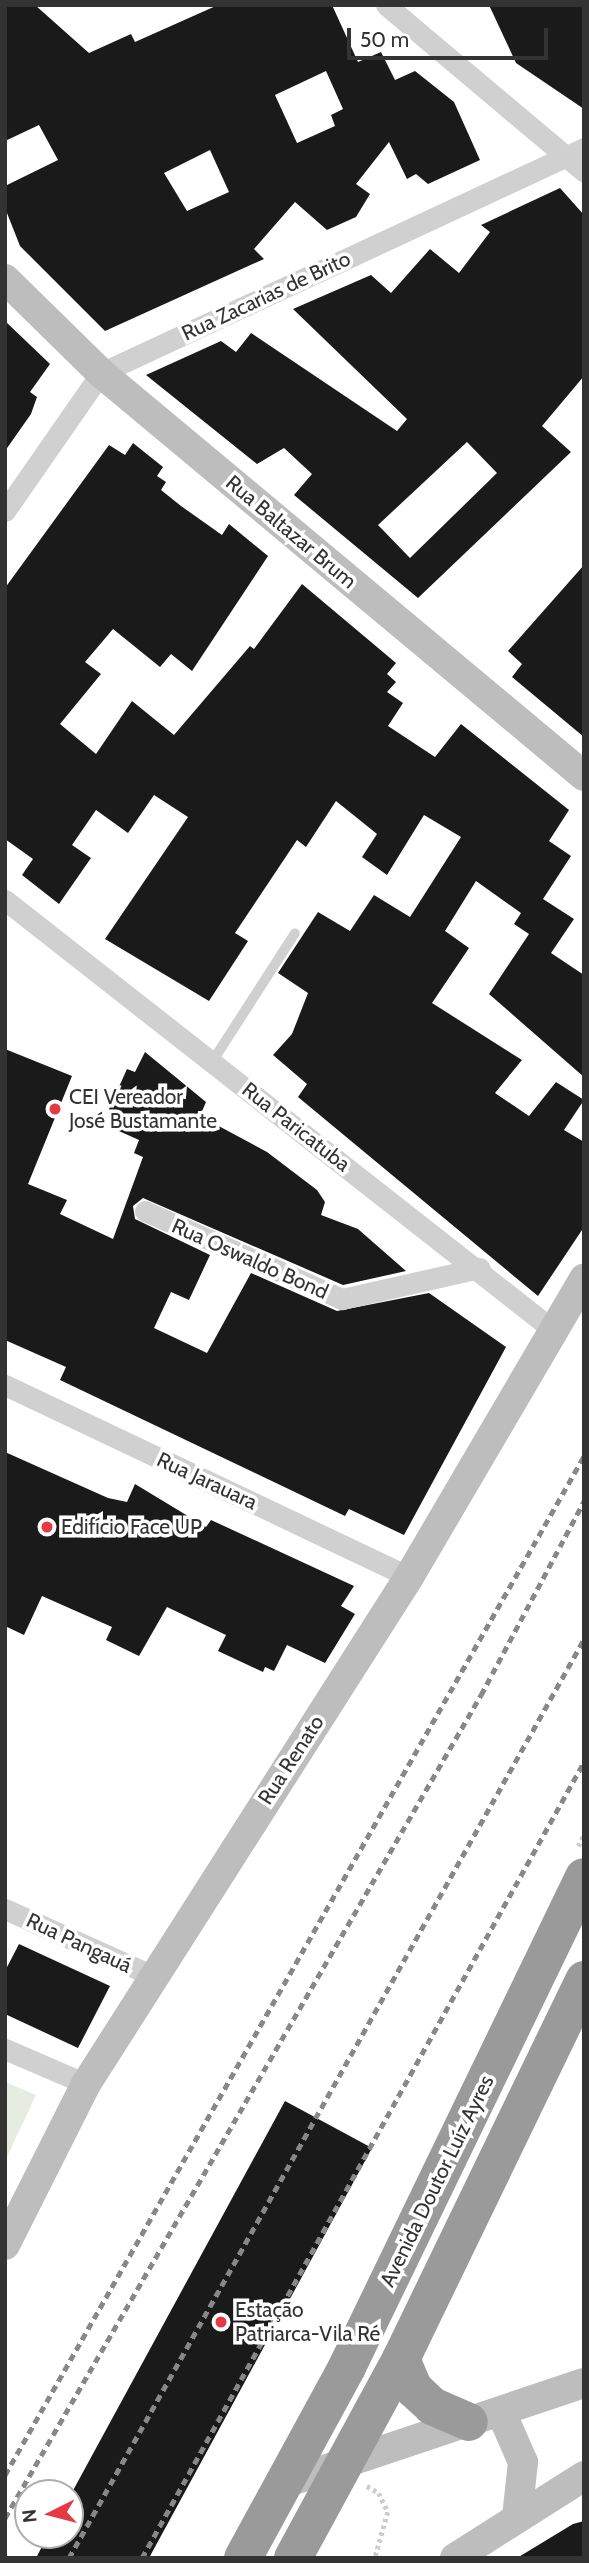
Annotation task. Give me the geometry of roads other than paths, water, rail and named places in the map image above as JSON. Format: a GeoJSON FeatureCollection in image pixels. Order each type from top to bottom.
{"type":"FeatureCollection","features":[{"type":"Feature","properties":{"kind":"highway","name":"Avenida Doutor Luíz Ayres"},"geometry":{"type":"LineString","coordinates":[[243,2558],[285,2483],[584,1877]]}},
{"type":"Feature","properties":{"kind":"highway"},"geometry":{"type":"LineString","coordinates":[[293,2558],[401,2359],[584,1980]]}},
{"type":"Feature","properties":{"kind":"highway"},"geometry":{"type":"LineString","coordinates":[[401,2359],[414,2389],[432,2406],[485,2417]]}},
{"type":"Feature","properties":{"kind":"street"},"geometry":{"type":"LineString","coordinates":[[386,5],[584,172]]}},
{"type":"Feature","properties":{"kind":"street","name":"Rua Zacarias de Brito"},"geometry":{"type":"LineString","coordinates":[[101,373],[584,148]]}},
{"type":"Feature","properties":{"kind":"street","name":"Rua Baltazar Brum"},"geometry":{"type":"LineString","coordinates":[[5,279],[101,373],[584,776]]}},
{"type":"Feature","properties":{"kind":"street"},"geometry":{"type":"LineString","coordinates":[[5,511],[101,373]]}},
{"type":"Feature","properties":{"kind":"street","name":"Rua Paricatuba"},"geometry":{"type":"LineString","coordinates":[[5,900],[480,1268],[552,1329]]}},
{"type":"Feature","properties":{"kind":"street","name":"Rua Oswaldo Bond"},"geometry":{"type":"LineString","coordinates":[[145,1211],[342,1299],[480,1268]]}},
{"type":"Feature","properties":{"kind":"street","name":"Rua Renato"},"geometry":{"type":"LineString","coordinates":[[5,2245],[86,2084],[409,1577],[552,1329],[584,1279]]}},
{"type":"Feature","properties":{"kind":"street","name":"Rua Jarauara"},"geometry":{"type":"LineString","coordinates":[[5,1385],[409,1577]]}},
{"type":"Feature","properties":{"kind":"street","name":"Rua Pangauá"},"geometry":{"type":"LineString","coordinates":[[5,1909],[153,1976]]}},
{"type":"Feature","properties":{"kind":"street"},"geometry":{"type":"LineString","coordinates":[[5,2049],[86,2084]]}},
{"type":"Feature","properties":{"kind":"street"},"geometry":{"type":"LineString","coordinates":[[285,2483],[345,2466],[584,2383]]}},
{"type":"Feature","properties":{"kind":"street"},"geometry":{"type":"LineString","coordinates":[[485,2417],[523,2462],[517,2517]]}},
{"type":"Feature","properties":{"kind":"street"},"geometry":{"type":"LineString","coordinates":[[455,2558],[584,2476]]}},
{"type":"Feature","properties":{"kind":"lane"},"geometry":{"type":"LineString","coordinates":[[212,1062],[295,933]]}},
{"type":"Feature","properties":{"kind":"railway"},"geometry":{"type":"LineString","coordinates":[[5,2475],[584,1456]]}},
{"type":"Feature","properties":{"kind":"railway"},"geometry":{"type":"LineString","coordinates":[[5,2518],[481,1695],[584,1501]]}},
{"type":"Feature","properties":{"kind":"railway"},"geometry":{"type":"LineString","coordinates":[[69,2558],[584,1639]]}},
{"type":"Feature","properties":{"kind":"railway"},"geometry":{"type":"LineString","coordinates":[[142,2558],[584,1762]]}},
{"type":"Feature","properties":{"kind":"place","name":"CEI Vereador José Bustamante"},"geometry":{"type":"Point","coordinates":[55,1109]}},
{"type":"Feature","properties":{"kind":"place","name":"Edifício Face UP"},"geometry":{"type":"Point","coordinates":[47,1527]}},
{"type":"Feature","properties":{"kind":"place","name":"Estação Patriarca-Vila Ré"},"geometry":{"type":"Point","coordinates":[221,2322]}}]}
